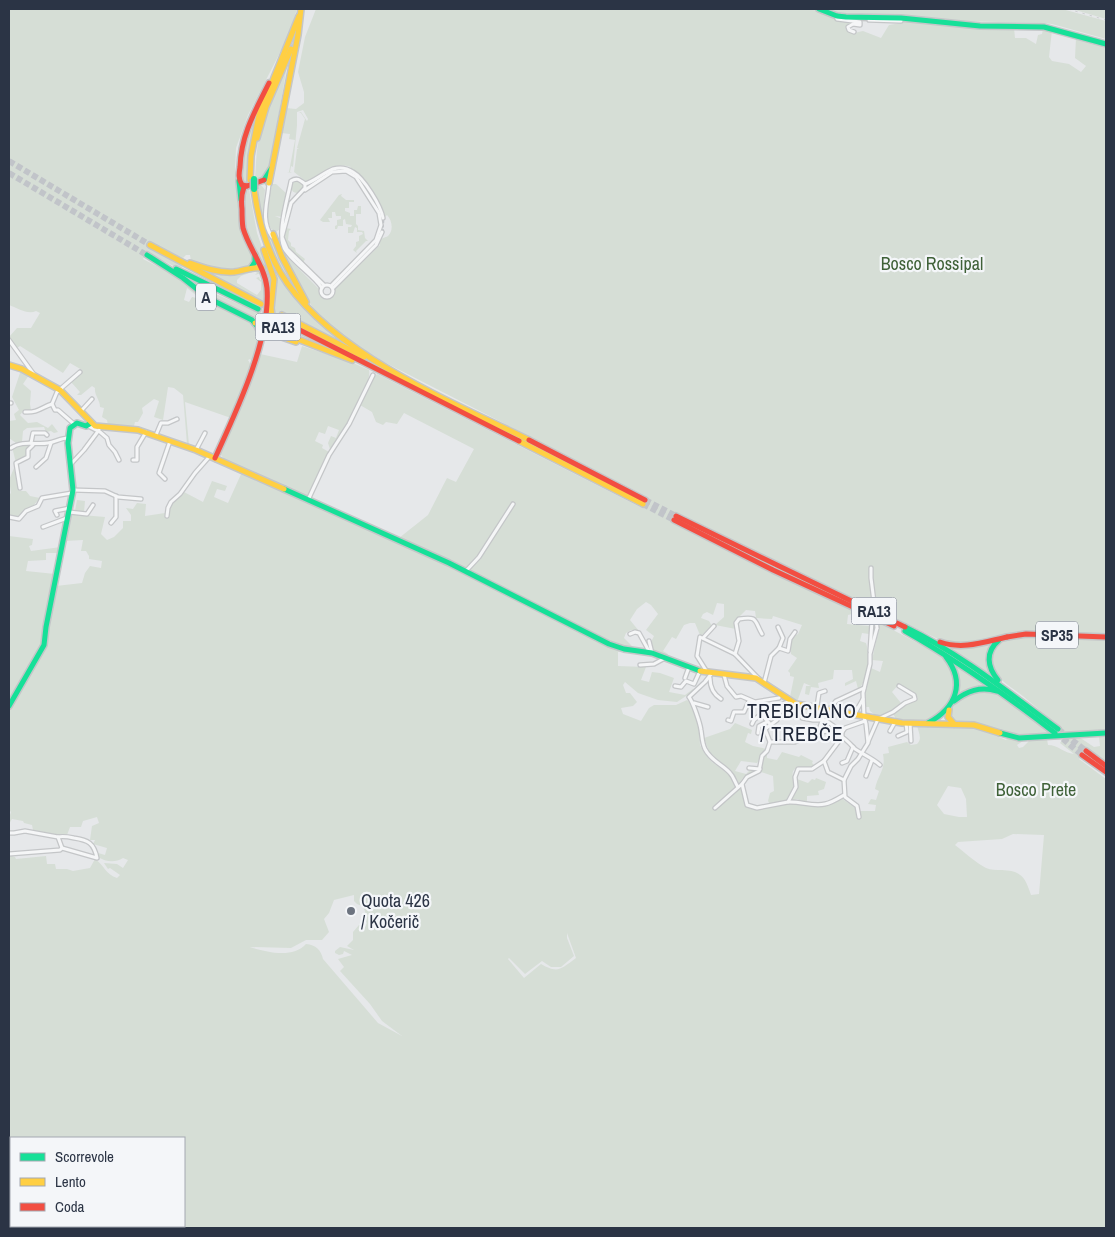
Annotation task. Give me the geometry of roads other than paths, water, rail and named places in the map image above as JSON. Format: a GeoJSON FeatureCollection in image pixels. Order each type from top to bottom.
{"type":"FeatureCollection","features":[{"type":"Feature","properties":{"kind":"main road"},"geometry":{"type":"LineString","coordinates":[[213,457],[220,447],[241,397],[261,339],[264,322],[266,288],[262,268],[243,227],[239,181],[241,146],[248,123],[286,48],[301,9]]}},
{"type":"Feature","properties":{"kind":"main road"},"geometry":{"type":"LineString","coordinates":[[819,9],[837,16],[901,18],[968,26],[1044,27],[1106,44]]}},
{"type":"Feature","properties":{"kind":"main road"},"geometry":{"type":"LineString","coordinates":[[239,181],[242,184],[266,182],[272,166],[298,35],[299,16]]}},
{"type":"Feature","properties":{"kind":"main road","name":"RA13"},"geometry":{"type":"LineString","coordinates":[[299,16],[263,100],[256,121],[251,152],[252,184],[258,231],[274,279],[271,308],[274,321],[279,329],[287,335],[408,382],[644,502]]}},
{"type":"Feature","properties":{"kind":"main road"},"geometry":{"type":"LineString","coordinates":[[241,200],[241,191],[252,184]]}},
{"type":"Feature","properties":{"kind":"main road","name":"RA13"},"geometry":{"type":"LineString","coordinates":[[252,184],[261,227],[272,257],[297,297],[317,317],[350,344],[408,382]]}},
{"type":"Feature","properties":{"kind":"main road"},"geometry":{"type":"LineString","coordinates":[[275,235],[282,257],[300,291],[317,317]]}},
{"type":"Feature","properties":{"kind":"main road","name":"A"},"geometry":{"type":"LineString","coordinates":[[255,323],[205,296],[183,278],[146,255],[260,307],[151,246],[186,261],[217,271],[232,272],[256,266],[262,268]]}},
{"type":"Feature","properties":{"kind":"main road"},"geometry":{"type":"LineString","coordinates":[[251,268],[255,262],[255,255]]}},
{"type":"Feature","properties":{"kind":"main road"},"geometry":{"type":"LineString","coordinates":[[281,318],[319,334],[408,382],[281,318]]}},
{"type":"Feature","properties":{"kind":"main road"},"geometry":{"type":"LineString","coordinates":[[264,322],[273,334],[320,348]]}},
{"type":"Feature","properties":{"kind":"main road"},"geometry":{"type":"LineString","coordinates":[[261,339],[255,323],[264,322]]}},
{"type":"Feature","properties":{"kind":"main road"},"geometry":{"type":"LineString","coordinates":[[261,339],[273,334]]}},
{"type":"Feature","properties":{"kind":"main road"},"geometry":{"type":"LineString","coordinates":[[9,365],[22,369],[60,390],[81,412],[89,424]]}},
{"type":"Feature","properties":{"kind":"main road"},"geometry":{"type":"LineString","coordinates":[[9,706],[45,642],[46,627],[72,492],[68,438],[70,428],[74,424],[89,424],[99,429],[132,428],[196,450],[466,571],[609,644],[624,650],[651,653],[707,673],[751,674],[779,696],[793,702],[831,709],[865,719],[908,723],[978,725],[1019,738],[1106,734]]}},
{"type":"Feature","properties":{"kind":"main road"},"geometry":{"type":"LineString","coordinates":[[220,447],[223,461]]}},
{"type":"Feature","properties":{"kind":"main road","name":"RA13"},"geometry":{"type":"LineString","coordinates":[[1030,710],[940,650],[761,564],[675,518],[886,617],[950,651],[1030,710],[1057,731]]}},
{"type":"Feature","properties":{"kind":"main road"},"geometry":{"type":"LineString","coordinates":[[886,617],[950,646],[972,646],[1007,637]]}},
{"type":"Feature","properties":{"kind":"main road"},"geometry":{"type":"LineString","coordinates":[[871,618],[917,640],[947,659],[954,669],[957,683],[954,698],[945,716],[944,724]]}},
{"type":"Feature","properties":{"kind":"main road","name":"SP35"},"geometry":{"type":"LineString","coordinates":[[1007,637],[1026,634],[1106,636]]}},
{"type":"Feature","properties":{"kind":"main road"},"geometry":{"type":"LineString","coordinates":[[1007,637],[996,642],[990,649],[989,667],[998,680],[1030,710]]}},
{"type":"Feature","properties":{"kind":"main road"},"geometry":{"type":"LineString","coordinates":[[950,706],[960,696],[969,691],[987,688],[997,691],[1030,710]]}},
{"type":"Feature","properties":{"kind":"main road"},"geometry":{"type":"LineString","coordinates":[[928,723],[945,716]]}},
{"type":"Feature","properties":{"kind":"main road"},"geometry":{"type":"LineString","coordinates":[[945,716],[954,724]]}},
{"type":"Feature","properties":{"kind":"main road"},"geometry":{"type":"LineString","coordinates":[[1106,766],[1084,753],[1106,772]]}},
{"type":"Feature","properties":{"kind":"street"},"geometry":{"type":"LineString","coordinates":[[837,16],[837,19],[861,23],[860,25],[853,24],[849,26],[848,29],[854,32]]}},
{"type":"Feature","properties":{"kind":"street"},"geometry":{"type":"LineString","coordinates":[[870,20],[898,22],[901,21],[901,18]]}},
{"type":"Feature","properties":{"kind":"street"},"geometry":{"type":"LineString","coordinates":[[305,184],[335,169],[343,168],[350,170],[358,176],[377,202],[383,218]]}},
{"type":"Feature","properties":{"kind":"street"},"geometry":{"type":"LineString","coordinates":[[275,235],[296,196],[332,172],[346,171],[356,177],[379,212],[381,225],[376,240],[332,287],[332,295],[327,297],[322,294],[323,287]]}},
{"type":"Feature","properties":{"kind":"street"},"geometry":{"type":"LineString","coordinates":[[275,235],[291,181],[299,179],[305,184]]}},
{"type":"Feature","properties":{"kind":"street"},"geometry":{"type":"LineString","coordinates":[[266,182],[268,192],[264,213],[275,235],[323,287],[332,287],[376,245],[382,232]]}},
{"type":"Feature","properties":{"kind":"street"},"geometry":{"type":"LineString","coordinates":[[304,191],[305,184]]}},
{"type":"Feature","properties":{"kind":"street"},"geometry":{"type":"LineString","coordinates":[[289,192],[296,196]]}},
{"type":"Feature","properties":{"kind":"street"},"geometry":{"type":"LineString","coordinates":[[9,340],[26,360],[36,376]]}},
{"type":"Feature","properties":{"kind":"street"},"geometry":{"type":"LineString","coordinates":[[52,404],[60,390],[80,372]]}},
{"type":"Feature","properties":{"kind":"street"},"geometry":{"type":"LineString","coordinates":[[308,500],[329,455],[349,424],[373,375]]}},
{"type":"Feature","properties":{"kind":"street"},"geometry":{"type":"LineString","coordinates":[[81,412],[92,399]]}},
{"type":"Feature","properties":{"kind":"street"},"geometry":{"type":"LineString","coordinates":[[25,412],[41,410],[46,405],[52,404]]}},
{"type":"Feature","properties":{"kind":"street"},"geometry":{"type":"LineString","coordinates":[[52,404],[55,410],[58,410],[74,424]]}},
{"type":"Feature","properties":{"kind":"street"},"geometry":{"type":"LineString","coordinates":[[156,435],[160,423],[168,423],[177,419]]}},
{"type":"Feature","properties":{"kind":"street"},"geometry":{"type":"LineString","coordinates":[[71,464],[99,429],[108,438],[109,445],[119,460]]}},
{"type":"Feature","properties":{"kind":"street"},"geometry":{"type":"LineString","coordinates":[[133,460],[137,460],[137,447],[146,432]]}},
{"type":"Feature","properties":{"kind":"street"},"geometry":{"type":"LineString","coordinates":[[20,488],[16,463],[28,457],[33,433],[45,433],[47,435]]}},
{"type":"Feature","properties":{"kind":"street"},"geometry":{"type":"LineString","coordinates":[[196,450],[205,433]]}},
{"type":"Feature","properties":{"kind":"street"},"geometry":{"type":"LineString","coordinates":[[11,448],[23,443],[51,443],[61,438],[68,438]]}},
{"type":"Feature","properties":{"kind":"street"},"geometry":{"type":"LineString","coordinates":[[164,479],[159,474],[170,440]]}},
{"type":"Feature","properties":{"kind":"street"},"geometry":{"type":"LineString","coordinates":[[36,466],[46,458],[51,443]]}},
{"type":"Feature","properties":{"kind":"street"},"geometry":{"type":"LineString","coordinates":[[167,516],[171,502],[180,494],[195,473],[213,457]]}},
{"type":"Feature","properties":{"kind":"street"},"geometry":{"type":"LineString","coordinates":[[9,517],[19,519],[26,511],[38,506],[42,498],[72,492],[105,491],[116,496],[141,499]]}},
{"type":"Feature","properties":{"kind":"street"},"geometry":{"type":"LineString","coordinates":[[111,523],[116,517],[116,496]]}},
{"type":"Feature","properties":{"kind":"street"},"geometry":{"type":"LineString","coordinates":[[466,571],[479,557],[513,504]]}},
{"type":"Feature","properties":{"kind":"street"},"geometry":{"type":"LineString","coordinates":[[56,515],[56,511],[87,514],[93,505]]}},
{"type":"Feature","properties":{"kind":"street"},"geometry":{"type":"LineString","coordinates":[[43,527],[68,513]]}},
{"type":"Feature","properties":{"kind":"street"},"geometry":{"type":"LineString","coordinates":[[870,654],[877,628],[871,568]]}},
{"type":"Feature","properties":{"kind":"street"},"geometry":{"type":"LineString","coordinates":[[868,743],[863,698],[870,664],[871,618]]}},
{"type":"Feature","properties":{"kind":"street"},"geometry":{"type":"LineString","coordinates":[[735,654],[739,641],[736,623],[739,619],[754,619],[757,621],[762,634]]}},
{"type":"Feature","properties":{"kind":"street"},"geometry":{"type":"LineString","coordinates":[[703,638],[714,626]]}},
{"type":"Feature","properties":{"kind":"street"},"geometry":{"type":"LineString","coordinates":[[762,681],[771,656],[779,648],[782,638],[778,627]]}},
{"type":"Feature","properties":{"kind":"street"},"geometry":{"type":"LineString","coordinates":[[779,648],[788,651],[790,639],[795,632]]}},
{"type":"Feature","properties":{"kind":"street"},"geometry":{"type":"LineString","coordinates":[[630,634],[639,633],[651,653]]}},
{"type":"Feature","properties":{"kind":"street"},"geometry":{"type":"LineString","coordinates":[[721,699],[714,694],[707,673],[699,659],[697,652],[700,636],[735,654],[751,674]]}},
{"type":"Feature","properties":{"kind":"street"},"geometry":{"type":"LineString","coordinates":[[649,641],[651,653]]}},
{"type":"Feature","properties":{"kind":"street"},"geometry":{"type":"LineString","coordinates":[[640,665],[654,664],[666,658]]}},
{"type":"Feature","properties":{"kind":"street"},"geometry":{"type":"LineString","coordinates":[[685,678],[689,667]]}},
{"type":"Feature","properties":{"kind":"street"},"geometry":{"type":"LineString","coordinates":[[675,686],[681,687],[686,681],[694,684],[707,673]]}},
{"type":"Feature","properties":{"kind":"street"},"geometry":{"type":"LineString","coordinates":[[707,673],[689,697],[693,703],[700,726],[703,746],[719,765],[730,772],[738,787]]}},
{"type":"Feature","properties":{"kind":"street"},"geometry":{"type":"LineString","coordinates":[[724,674],[727,686],[736,697],[741,696],[749,701],[762,702],[779,696],[780,702],[783,704]]}},
{"type":"Feature","properties":{"kind":"street"},"geometry":{"type":"LineString","coordinates":[[859,817],[857,806],[844,795],[844,780],[851,766],[868,743],[878,719],[915,699],[914,695],[899,686]]}},
{"type":"Feature","properties":{"kind":"street"},"geometry":{"type":"LineString","coordinates":[[816,733],[822,719],[836,701],[864,688]]}},
{"type":"Feature","properties":{"kind":"street"},"geometry":{"type":"LineString","coordinates":[[822,719],[818,706],[819,693],[825,691]]}},
{"type":"Feature","properties":{"kind":"street"},"geometry":{"type":"LineString","coordinates":[[854,716],[863,698]]}},
{"type":"Feature","properties":{"kind":"street"},"geometry":{"type":"LineString","coordinates":[[728,720],[731,721],[734,712],[744,712],[749,701]]}},
{"type":"Feature","properties":{"kind":"street"},"geometry":{"type":"LineString","coordinates":[[762,702],[761,714],[768,723]]}},
{"type":"Feature","properties":{"kind":"street"},"geometry":{"type":"LineString","coordinates":[[783,704],[793,702],[800,716],[813,720],[822,719],[828,722],[853,747],[880,765]]}},
{"type":"Feature","properties":{"kind":"street"},"geometry":{"type":"LineString","coordinates":[[693,703],[708,707]]}},
{"type":"Feature","properties":{"kind":"street"},"geometry":{"type":"LineString","coordinates":[[758,733],[759,726],[777,720],[783,704]]}},
{"type":"Feature","properties":{"kind":"street"},"geometry":{"type":"LineString","coordinates":[[752,724],[761,714]]}},
{"type":"Feature","properties":{"kind":"street"},"geometry":{"type":"LineString","coordinates":[[788,802],[796,788],[795,777],[798,769],[812,769],[824,761],[845,728],[865,719]]}},
{"type":"Feature","properties":{"kind":"street"},"geometry":{"type":"LineString","coordinates":[[890,731],[895,722]]}},
{"type":"Feature","properties":{"kind":"street"},"geometry":{"type":"LineString","coordinates":[[715,808],[742,784],[747,777],[758,772],[760,769],[762,756],[767,751],[770,742],[765,730],[768,723]]}},
{"type":"Feature","properties":{"kind":"street"},"geometry":{"type":"LineString","coordinates":[[898,736],[907,732],[908,723]]}},
{"type":"Feature","properties":{"kind":"street"},"geometry":{"type":"LineString","coordinates":[[908,723],[911,741]]}},
{"type":"Feature","properties":{"kind":"street"},"geometry":{"type":"LineString","coordinates":[[800,728],[816,733]]}},
{"type":"Feature","properties":{"kind":"street"},"geometry":{"type":"LineString","coordinates":[[770,742],[795,742],[816,733],[837,730]]}},
{"type":"Feature","properties":{"kind":"street"},"geometry":{"type":"LineString","coordinates":[[842,763],[847,761],[853,747]]}},
{"type":"Feature","properties":{"kind":"street"},"geometry":{"type":"LineString","coordinates":[[866,776],[872,760]]}},
{"type":"Feature","properties":{"kind":"street"},"geometry":{"type":"LineString","coordinates":[[824,761],[828,772],[844,780]]}},
{"type":"Feature","properties":{"kind":"street"},"geometry":{"type":"LineString","coordinates":[[749,768],[760,769]]}},
{"type":"Feature","properties":{"kind":"street"},"geometry":{"type":"LineString","coordinates":[[742,784],[747,805],[757,808],[799,801],[808,804],[824,805],[844,795]]}},
{"type":"Feature","properties":{"kind":"street"},"geometry":{"type":"LineString","coordinates":[[9,833],[14,834],[25,831],[87,840],[96,852],[97,858],[62,848],[60,850],[9,854]]}},
{"type":"Feature","properties":{"kind":"street"},"geometry":{"type":"LineString","coordinates":[[58,837],[62,848]]}},
{"type":"Feature","properties":{"kind":"tunnel"},"geometry":{"type":"LineString","coordinates":[[9,161],[150,245]]}},
{"type":"Feature","properties":{"kind":"tunnel"},"geometry":{"type":"LineString","coordinates":[[9,173],[145,254]]}},
{"type":"Feature","properties":{"kind":"tunnel"},"geometry":{"type":"LineString","coordinates":[[382,232],[383,218]]}},
{"type":"Feature","properties":{"kind":"tunnel"},"geometry":{"type":"LineString","coordinates":[[645,500],[676,516]]}},
{"type":"Feature","properties":{"kind":"tunnel"},"geometry":{"type":"LineString","coordinates":[[643,504],[674,520]]}},
{"type":"Feature","properties":{"kind":"tunnel"},"geometry":{"type":"LineString","coordinates":[[1058,729],[1086,751]]}},
{"type":"Feature","properties":{"kind":"tunnel"},"geometry":{"type":"LineString","coordinates":[[1056,733],[1082,755]]}},
{"type":"Feature","properties":{"kind":"railway"},"geometry":{"type":"LineString","coordinates":[[1068,9],[1106,20]]}},
{"type":"Feature","properties":{"kind":"place","name":"Quota 426 / Kočerič"},"geometry":{"type":"Point","coordinates":[351,911]}},
{"type":"Feature","properties":{"kind":"district","name":"TREBICIANO / TREBČE"},"geometry":{"type":"Point","coordinates":[802,722]}},
{"type":"Feature","properties":{"kind":"park label","name":"Bosco Rossipal"},"geometry":{"type":"Point","coordinates":[932,264]}},
{"type":"Feature","properties":{"kind":"park label","name":"Bosco Prete"},"geometry":{"type":"Point","coordinates":[1036,790]}}]}
